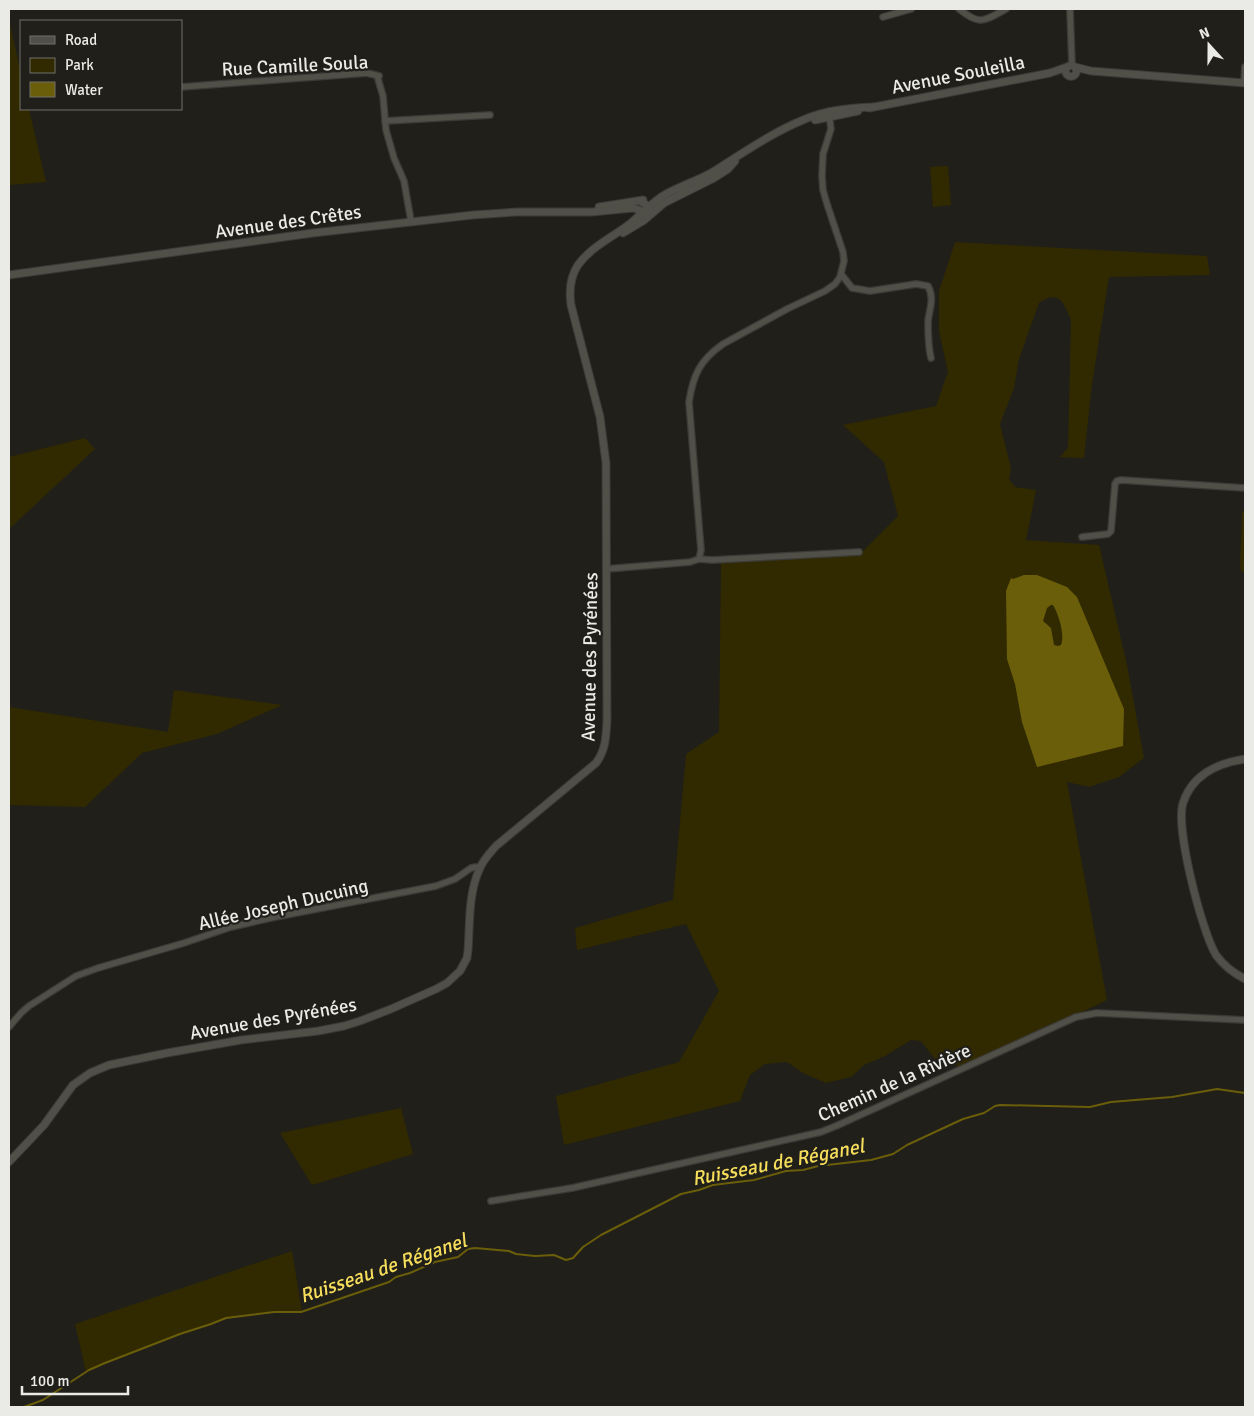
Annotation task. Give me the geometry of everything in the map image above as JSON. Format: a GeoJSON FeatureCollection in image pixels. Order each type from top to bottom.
{"type":"FeatureCollection","features":[{"type":"Feature","properties":{"kind":"street"},"geometry":{"type":"LineString","coordinates":[[883,18],[911,9]]}},
{"type":"Feature","properties":{"kind":"street"},"geometry":{"type":"LineString","coordinates":[[959,9],[977,20],[982,20],[1006,9]]}},
{"type":"Feature","properties":{"kind":"street"},"geometry":{"type":"LineString","coordinates":[[1070,9],[1071,70],[1245,83],[1245,67]]}},
{"type":"Feature","properties":{"kind":"street","name":"Avenue Souleilla"},"geometry":{"type":"LineString","coordinates":[[829,114],[850,108],[873,107],[1071,70]]}},
{"type":"Feature","properties":{"kind":"street","name":"Rue Camille Soula"},"geometry":{"type":"LineString","coordinates":[[182,86],[367,73],[379,76],[389,144],[404,181],[411,221]]}},
{"type":"Feature","properties":{"kind":"street"},"geometry":{"type":"LineString","coordinates":[[699,559],[701,550],[689,402],[691,388],[699,368],[713,351],[722,344],[780,313],[825,292],[835,284],[841,274],[844,261],[843,252],[827,204],[822,176],[823,154],[831,129],[829,114]]}},
{"type":"Feature","properties":{"kind":"street","name":"Avenue des Pyrénées"},"geometry":{"type":"LineString","coordinates":[[602,242],[634,227],[658,199],[667,193],[692,183],[790,126],[803,120],[829,114]]}},
{"type":"Feature","properties":{"kind":"street"},"geometry":{"type":"LineString","coordinates":[[385,121],[490,116]]}},
{"type":"Feature","properties":{"kind":"street","name":"Avenue des Pyrénées"},"geometry":{"type":"LineString","coordinates":[[9,1162],[44,1124],[73,1085],[81,1078],[99,1069],[167,1053],[344,1026],[390,1010],[436,989],[447,983],[460,971],[467,958],[474,885],[480,868],[496,846],[596,763],[603,753],[606,740],[606,463],[600,417],[573,320],[570,294],[571,281],[577,266],[602,242],[648,211],[714,178],[728,169],[742,154]]}},
{"type":"Feature","properties":{"kind":"street","name":"Avenue des Crêtes"},"geometry":{"type":"LineString","coordinates":[[572,212],[658,199]]}},
{"type":"Feature","properties":{"kind":"street"},"geometry":{"type":"LineString","coordinates":[[640,201],[648,211]]}},
{"type":"Feature","properties":{"kind":"street","name":"Avenue des Crêtes"},"geometry":{"type":"LineString","coordinates":[[9,275],[411,221],[492,213],[592,212],[633,208],[648,211]]}},
{"type":"Feature","properties":{"kind":"street"},"geometry":{"type":"LineString","coordinates":[[623,209],[628,215],[630,224]]}},
{"type":"Feature","properties":{"kind":"street"},"geometry":{"type":"LineString","coordinates":[[841,274],[852,288],[870,291],[916,284],[928,286],[932,295],[928,319],[928,345],[931,358]]}},
{"type":"Feature","properties":{"kind":"street"},"geometry":{"type":"LineString","coordinates":[[1082,537],[1108,534],[1111,531],[1115,484],[1117,481],[1245,488]]}},
{"type":"Feature","properties":{"kind":"street"},"geometry":{"type":"LineString","coordinates":[[606,569],[690,562],[699,559],[712,560],[859,552]]}},
{"type":"Feature","properties":{"kind":"street"},"geometry":{"type":"LineString","coordinates":[[1245,760],[1212,768],[1203,775],[1185,798],[1181,817],[1193,886],[1213,949],[1228,969],[1245,979]]}},
{"type":"Feature","properties":{"kind":"street","name":"Allée Joseph Ducuing"},"geometry":{"type":"LineString","coordinates":[[9,1027],[29,1006],[64,982],[98,968],[231,927],[436,886],[455,879],[471,868],[480,868]]}},
{"type":"Feature","properties":{"kind":"street","name":"Chemin de la Rivière"},"geometry":{"type":"LineString","coordinates":[[492,1201],[572,1188],[821,1132],[1083,1015],[1097,1013],[1245,1020]]}},
{"type":"Feature","properties":{"kind":"green space"},"geometry":{"type":"Polygon","coordinates":[[[9,19],[20,69],[20,110],[29,110],[46,182],[9,185],[9,19]]]}},
{"type":"Feature","properties":{"kind":"green space"},"geometry":{"type":"Polygon","coordinates":[[[948,166],[951,205],[933,207],[930,167],[948,166]]]}},
{"type":"Feature","properties":{"kind":"green space"},"geometry":{"type":"Polygon","coordinates":[[[955,242],[1207,256],[1210,275],[1109,277],[1092,384],[1084,458],[1060,457],[1068,448],[1071,320],[1063,303],[1056,298],[1051,297],[1039,303],[1019,359],[1014,388],[1000,424],[1011,469],[1009,479],[1015,487],[1036,490],[1026,540],[1099,545],[1127,665],[1144,758],[1119,777],[1089,787],[1067,782],[1107,1000],[962,1071],[953,1061],[934,1058],[921,1041],[911,1040],[885,1056],[864,1065],[851,1077],[826,1083],[803,1073],[787,1062],[765,1064],[750,1075],[740,1101],[564,1145],[556,1096],[679,1062],[719,991],[686,924],[577,950],[575,928],[673,900],[686,754],[719,732],[721,562],[860,554],[898,516],[884,462],[843,425],[936,406],[948,372],[939,331],[939,291],[955,242]]]}},
{"type":"Feature","properties":{"kind":"green space"},"geometry":{"type":"Polygon","coordinates":[[[85,438],[95,449],[9,529],[9,457],[85,438]]]}},
{"type":"Feature","properties":{"kind":"green space"},"geometry":{"type":"Polygon","coordinates":[[[1244,510],[1245,573],[1241,571],[1240,566],[1242,513],[1244,510]]]}},
{"type":"Feature","properties":{"kind":"green space"},"geometry":{"type":"Polygon","coordinates":[[[174,690],[282,705],[217,734],[142,753],[85,807],[9,805],[9,707],[168,732],[174,690]]]}},
{"type":"Feature","properties":{"kind":"green space"},"geometry":{"type":"Polygon","coordinates":[[[401,1108],[413,1154],[312,1185],[280,1133],[401,1108]]]}},
{"type":"Feature","properties":{"kind":"green space"},"geometry":{"type":"Polygon","coordinates":[[[292,1251],[302,1312],[274,1312],[226,1318],[180,1334],[86,1372],[75,1324],[292,1251]]]}},
{"type":"Feature","properties":{"kind":"water"},"geometry":{"type":"Polygon","coordinates":[[[1024,575],[1037,575],[1067,587],[1077,597],[1124,709],[1123,746],[1037,767],[1022,722],[1015,684],[1007,659],[1006,591],[1011,578],[1024,575]],[[1053,605],[1047,608],[1043,621],[1051,628],[1054,645],[1058,646],[1061,645],[1062,631],[1053,605]]]}},
{"type":"Feature","properties":{"kind":"waterway","name":"Ruisseau de Réganel"},"geometry":{"type":"LineString","coordinates":[[24,1407],[43,1400],[89,1370],[226,1318],[274,1312],[301,1312],[389,1282],[396,1277],[435,1262],[458,1257],[468,1249],[509,1251],[516,1254],[535,1256],[554,1255],[566,1260],[573,1258],[583,1247],[601,1235],[681,1194],[713,1185],[754,1180],[786,1171],[871,1160],[893,1154],[907,1145],[963,1119],[984,1113],[995,1106],[1090,1107],[1111,1102],[1172,1097],[1217,1089],[1245,1093]]}}]}
